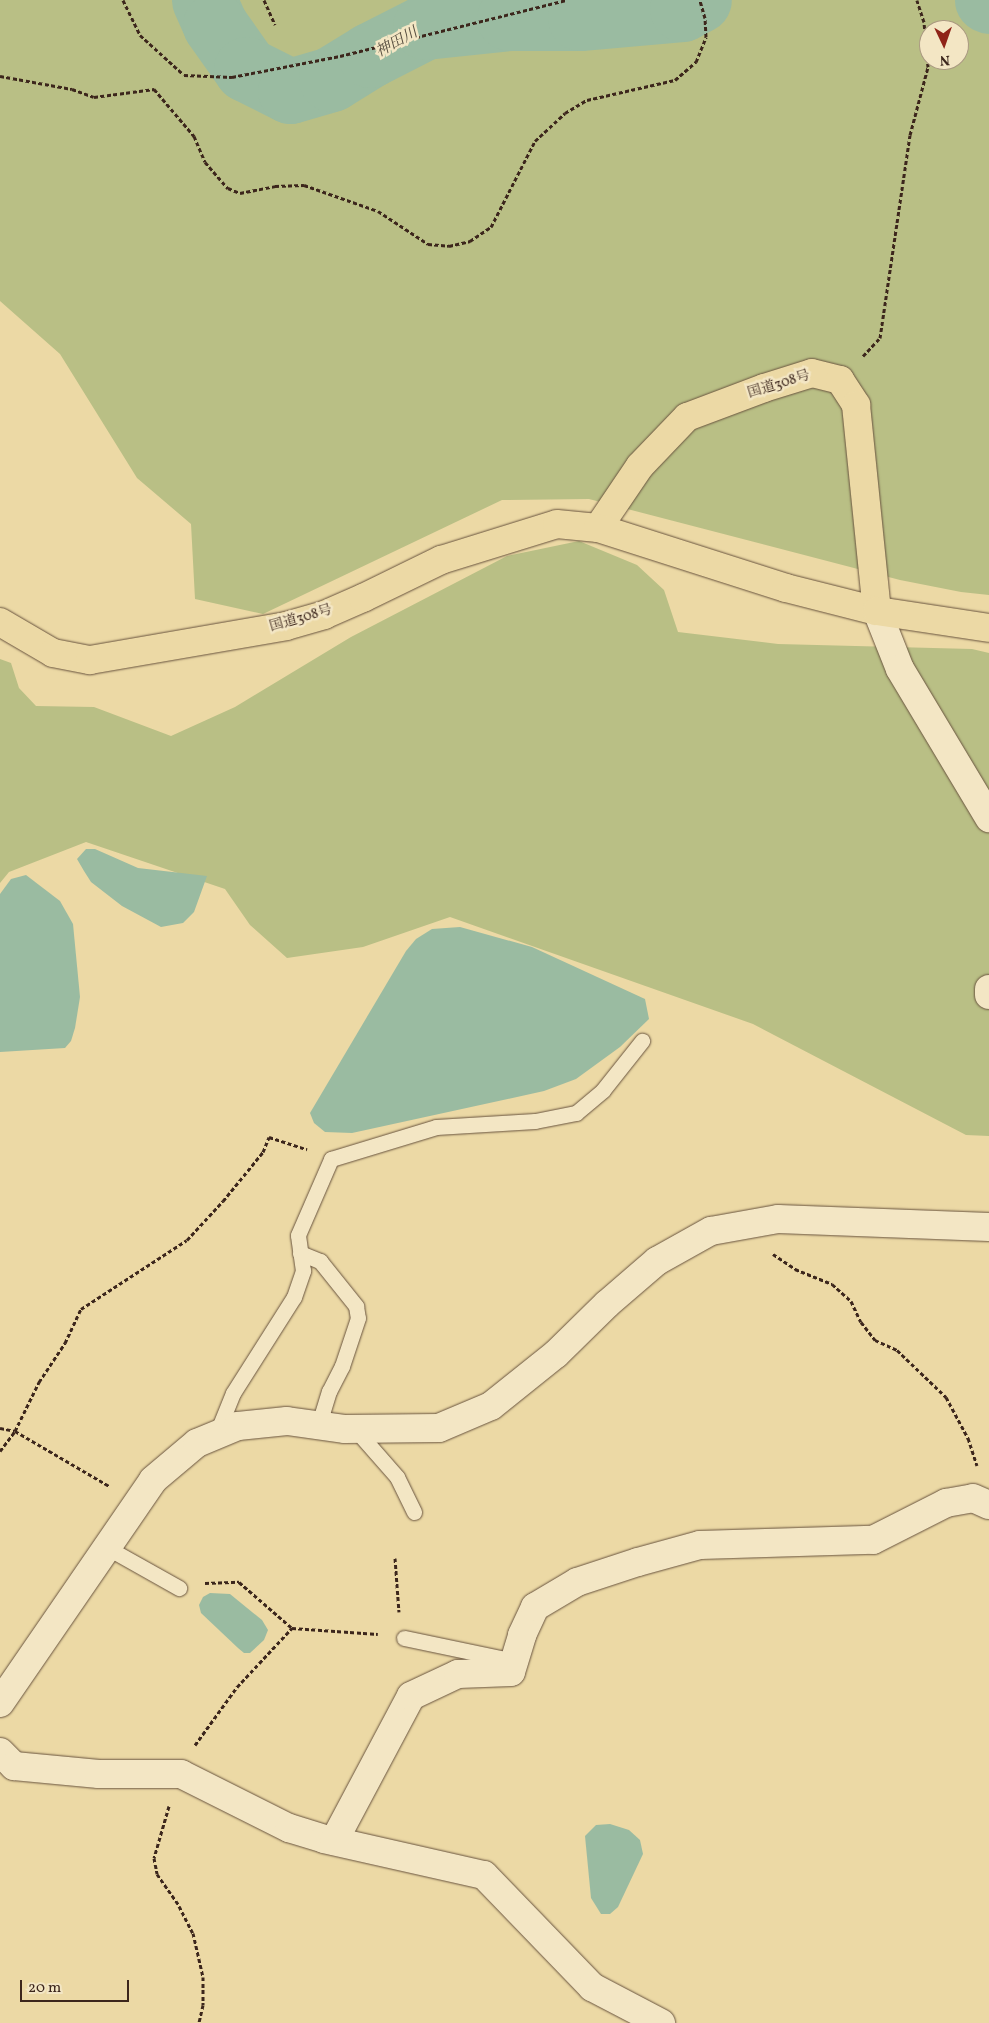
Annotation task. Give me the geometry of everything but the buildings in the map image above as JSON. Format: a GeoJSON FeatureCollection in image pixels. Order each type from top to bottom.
{"type":"FeatureCollection","features":[{"type":"Feature","properties":{"kind":"highway","name":"国道308号"},"geometry":{"type":"LineString","coordinates":[[598,528],[640,466],[687,417],[764,388],[812,373],[840,380],[856,405],[877,611]]}},
{"type":"Feature","properties":{"kind":"highway","name":"国道308号"},"geometry":{"type":"LineString","coordinates":[[0,622],[53,653],[90,660],[286,626],[324,615],[441,560],[481,546],[557,524],[598,528],[786,588],[877,611],[989,628]]}},
{"type":"Feature","properties":{"kind":"street"},"geometry":{"type":"LineString","coordinates":[[877,611],[900,669],[989,818]]}},
{"type":"Feature","properties":{"kind":"street"},"geometry":{"type":"LineString","coordinates":[[989,988],[989,995]]}},
{"type":"Feature","properties":{"kind":"street"},"geometry":{"type":"LineString","coordinates":[[0,1703],[153,1480],[197,1443],[238,1426],[287,1421],[354,1429],[439,1428],[491,1406],[556,1354],[606,1304],[657,1261],[711,1231],[778,1219],[989,1227]]}},
{"type":"Feature","properties":{"kind":"street"},"geometry":{"type":"LineString","coordinates":[[334,1841],[411,1696],[458,1674],[511,1672],[522,1635],[535,1607],[577,1582],[638,1562],[700,1545],[873,1540],[946,1503],[974,1498],[987,1505]]}},
{"type":"Feature","properties":{"kind":"street"},"geometry":{"type":"LineString","coordinates":[[0,1752],[14,1766],[98,1774],[181,1774],[289,1828],[334,1841],[484,1875],[592,1987],[661,2023]]}},
{"type":"Feature","properties":{"kind":"lane"},"geometry":{"type":"LineString","coordinates":[[216,1435],[233,1393],[294,1297],[303,1271],[298,1235],[331,1159],[436,1127],[535,1122],[576,1113],[603,1090],[642,1041]]}},
{"type":"Feature","properties":{"kind":"lane"},"geometry":{"type":"LineString","coordinates":[[300,1253],[320,1261],[356,1306],[358,1318],[345,1358],[330,1391],[318,1426]]}},
{"type":"Feature","properties":{"kind":"lane"},"geometry":{"type":"LineString","coordinates":[[354,1429],[397,1478],[414,1512]]}},
{"type":"Feature","properties":{"kind":"lane"},"geometry":{"type":"LineString","coordinates":[[106,1547],[179,1588]]}},
{"type":"Feature","properties":{"kind":"lane"},"geometry":{"type":"LineString","coordinates":[[404,1638],[514,1660]]}},
{"type":"Feature","properties":{"kind":"path"},"geometry":{"type":"LineString","coordinates":[[123,0],[140,35],[184,75],[232,77],[340,56],[566,0]]}},
{"type":"Feature","properties":{"kind":"path"},"geometry":{"type":"LineString","coordinates":[[264,0],[275,25]]}},
{"type":"Feature","properties":{"kind":"path"},"geometry":{"type":"LineString","coordinates":[[0,76],[72,89],[94,97],[154,89],[194,136],[205,162],[228,188],[240,193],[275,186],[304,185],[378,211],[428,244],[449,246],[470,241],[492,227],[534,141],[565,113],[587,100],[675,80],[696,62],[706,37],[706,18],[700,0]]}},
{"type":"Feature","properties":{"kind":"path"},"geometry":{"type":"LineString","coordinates":[[826,377],[836,355],[864,356],[880,338],[910,135],[928,68],[924,22],[916,0]]}},
{"type":"Feature","properties":{"kind":"path"},"geometry":{"type":"LineString","coordinates":[[0,1451],[15,1431],[39,1382],[65,1343],[81,1309],[187,1240],[223,1201],[263,1152],[269,1137],[331,1159]]}},
{"type":"Feature","properties":{"kind":"path"},"geometry":{"type":"LineString","coordinates":[[734,1227],[794,1269],[832,1284],[851,1301],[861,1322],[875,1340],[896,1350],[946,1397],[968,1438],[987,1505]]}},
{"type":"Feature","properties":{"kind":"path"},"geometry":{"type":"LineString","coordinates":[[0,1428],[15,1431],[137,1502]]}},
{"type":"Feature","properties":{"kind":"path"},"geometry":{"type":"LineString","coordinates":[[395,1558],[398,1599],[404,1638]]}},
{"type":"Feature","properties":{"kind":"path"},"geometry":{"type":"LineString","coordinates":[[179,1588],[195,1584],[239,1582],[292,1628]]}},
{"type":"Feature","properties":{"kind":"shaded area"},"geometry":{"type":"Polygon","coordinates":[[[0,0],[989,0],[989,595],[961,592],[900,580],[589,499],[502,500],[263,614],[195,599],[191,524],[137,478],[60,354],[0,301],[0,0]]]}},
{"type":"Feature","properties":{"kind":"shaded area"},"geometry":{"type":"Polygon","coordinates":[[[579,541],[637,565],[664,590],[678,632],[778,644],[972,649],[989,653],[989,1136],[966,1135],[753,1024],[450,917],[363,947],[287,958],[250,925],[225,889],[86,842],[9,872],[0,883],[0,659],[11,663],[19,688],[36,706],[94,707],[171,736],[235,707],[351,637],[507,556],[579,541]]]}},
{"type":"Feature","properties":{"kind":"shaded area"},"geometry":{"type":"Polygon","coordinates":[[[86,849],[95,849],[138,868],[207,876],[194,912],[183,923],[161,927],[122,906],[91,882],[84,871],[77,859],[86,849]]]}},
{"type":"Feature","properties":{"kind":"shaded area"},"geometry":{"type":"Polygon","coordinates":[[[26,875],[60,901],[73,924],[80,997],[75,1028],[71,1041],[65,1048],[0,1052],[0,894],[11,879],[26,875]]]}},
{"type":"Feature","properties":{"kind":"shaded area"},"geometry":{"type":"Polygon","coordinates":[[[460,927],[532,947],[645,999],[649,1019],[620,1047],[576,1079],[544,1091],[352,1133],[325,1132],[314,1123],[310,1113],[406,951],[416,939],[432,929],[460,927]]]}},
{"type":"Feature","properties":{"kind":"shaded area"},"geometry":{"type":"Polygon","coordinates":[[[210,1593],[230,1594],[262,1620],[268,1630],[264,1640],[250,1653],[244,1653],[201,1613],[199,1605],[203,1597],[210,1593]]]}},
{"type":"Feature","properties":{"kind":"shaded area"},"geometry":{"type":"Polygon","coordinates":[[[610,1824],[629,1830],[640,1840],[643,1854],[618,1907],[610,1914],[601,1914],[591,1898],[585,1836],[596,1825],[610,1824]]]}},
{"type":"Feature","properties":{"kind":"waterway","name":"神田川"},"geometry":{"type":"LineString","coordinates":[[204,0],[215,25],[246,69],[290,91],[331,79],[370,55],[425,27],[509,18],[580,18],[682,9],[699,0]]}}]}
